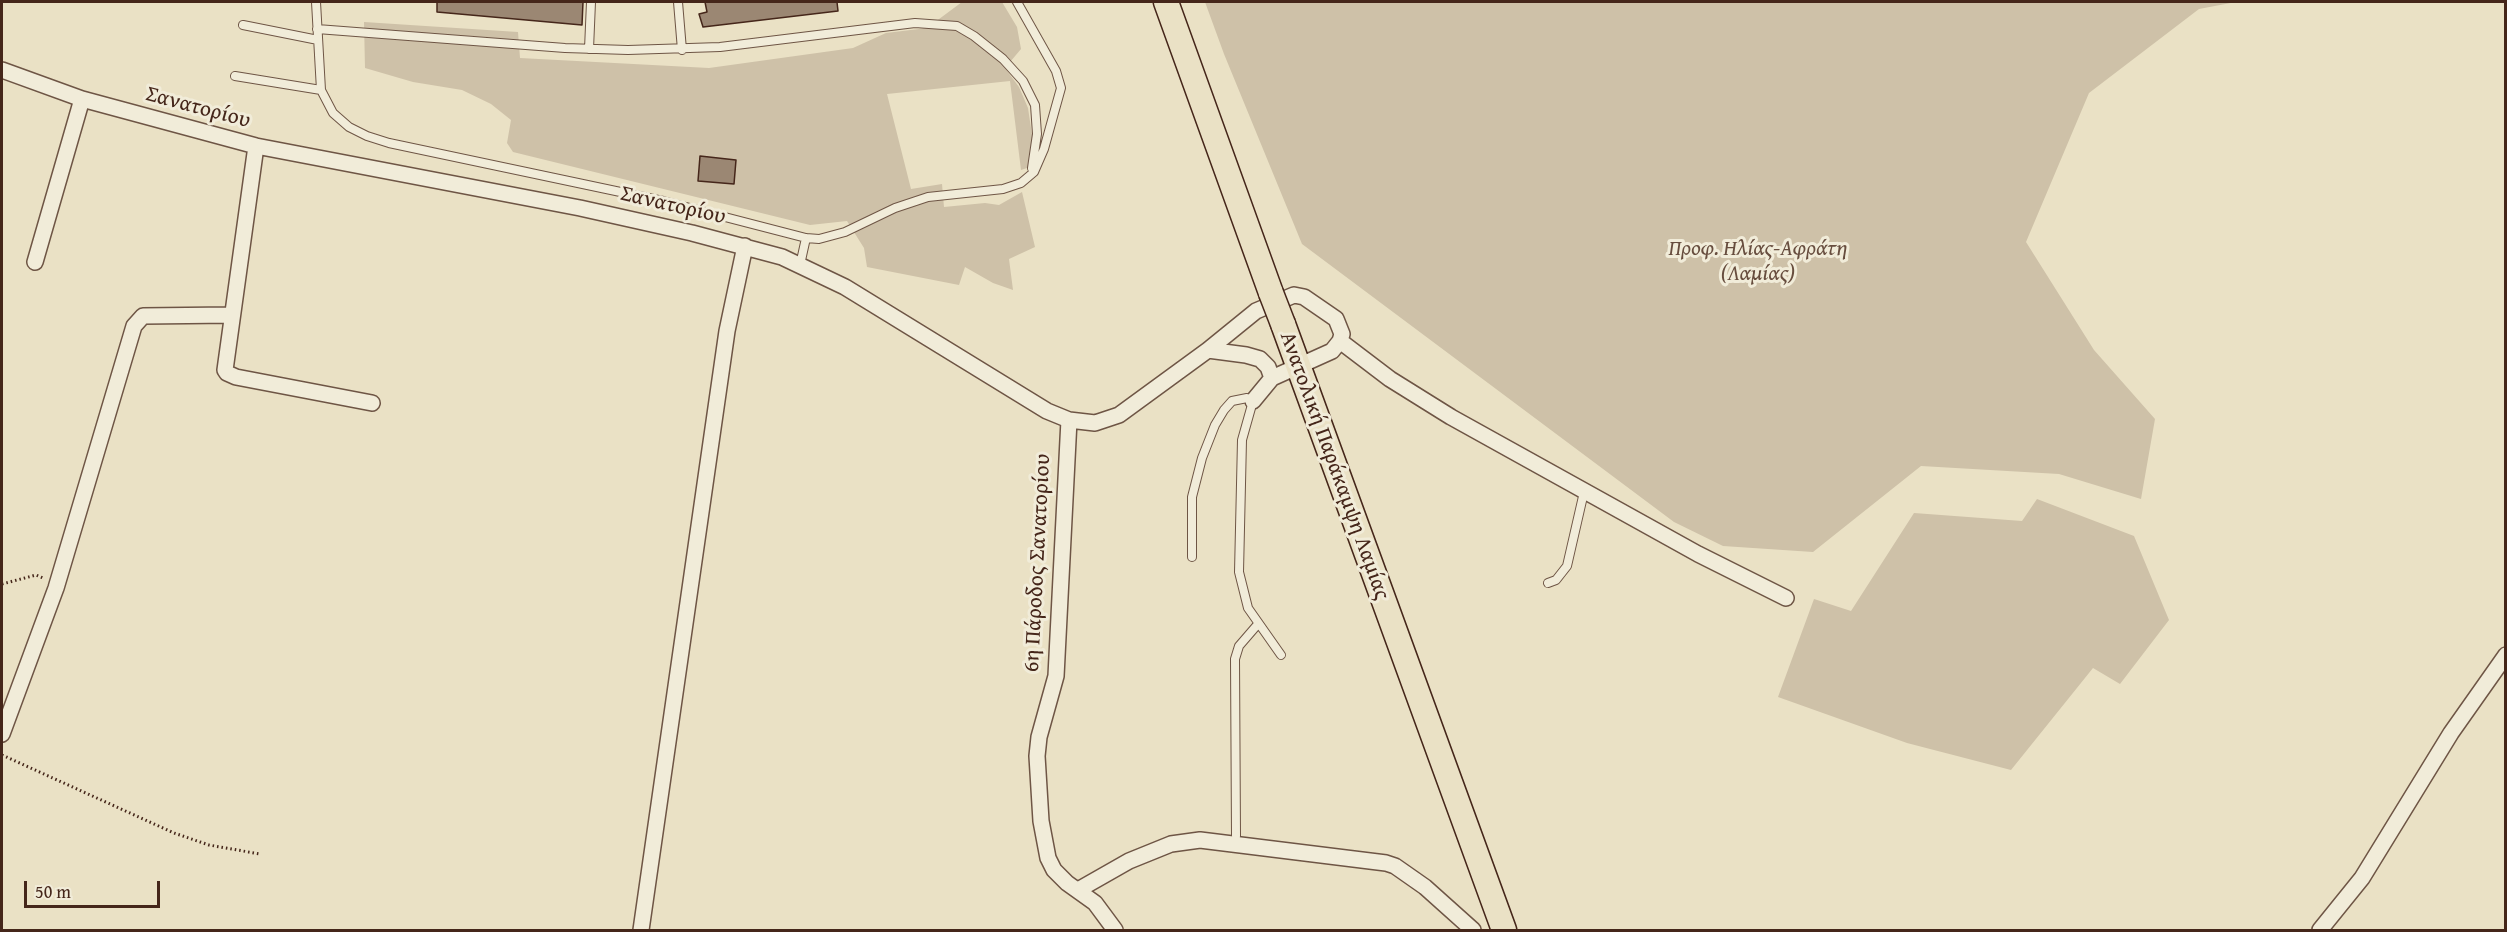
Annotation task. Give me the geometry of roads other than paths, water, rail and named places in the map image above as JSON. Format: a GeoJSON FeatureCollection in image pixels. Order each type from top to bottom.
{"type":"FeatureCollection","features":[{"type":"Feature","properties":{"kind":"main road","name":"Ανατολική Παράκαμψη Λαμίας"},"geometry":{"type":"LineString","coordinates":[[1166,2],[1504,930]]}},
{"type":"Feature","properties":{"kind":"street","name":"Σανατορίου"},"geometry":{"type":"LineString","coordinates":[[2,70],[82,99],[256,146],[580,208],[745,246],[800,265],[837,282],[1047,411],[1069,420],[1095,423],[1114,417],[1208,350],[1256,311],[1294,296],[1313,302],[1336,319],[1342,334],[1340,341]]}},
{"type":"Feature","properties":{"kind":"street"},"geometry":{"type":"LineString","coordinates":[[35,262],[82,99]]}},
{"type":"Feature","properties":{"kind":"street"},"geometry":{"type":"LineString","coordinates":[[256,146],[225,370],[236,377],[372,403]]}},
{"type":"Feature","properties":{"kind":"street"},"geometry":{"type":"LineString","coordinates":[[641,930],[728,331],[745,246]]}},
{"type":"Feature","properties":{"kind":"street"},"geometry":{"type":"LineString","coordinates":[[2,734],[57,583],[134,326],[143,316],[231,315]]}},
{"type":"Feature","properties":{"kind":"street"},"geometry":{"type":"LineString","coordinates":[[1253,400],[1272,378],[1332,351],[1340,341],[1390,379],[1451,417],[1698,554],[1786,598]]}},
{"type":"Feature","properties":{"kind":"street"},"geometry":{"type":"LineString","coordinates":[[1208,350],[1260,359],[1268,367],[1272,378]]}},
{"type":"Feature","properties":{"kind":"street","name":"6η Πάροδος Σανατορίου"},"geometry":{"type":"LineString","coordinates":[[1069,420],[1056,676],[1039,737],[1037,762],[1041,820],[1048,858],[1058,874],[1095,903],[1115,930]]}},
{"type":"Feature","properties":{"kind":"street"},"geometry":{"type":"LineString","coordinates":[[2320,930],[2362,878],[2451,733],[2505,656]]}},
{"type":"Feature","properties":{"kind":"street"},"geometry":{"type":"LineString","coordinates":[[1078,890],[1129,861],[1171,844],[1200,840],[1386,863],[1395,866],[1425,887],[1473,930]]}},
{"type":"Feature","properties":{"kind":"lane"},"geometry":{"type":"LineString","coordinates":[[316,2],[321,90],[333,112],[349,127],[389,143],[663,201],[806,237],[831,237],[895,208],[928,197],[1003,189],[1021,183],[1031,176],[1044,149],[1061,88],[1056,71],[1017,2]]}},
{"type":"Feature","properties":{"kind":"lane"},"geometry":{"type":"LineString","coordinates":[[589,49],[591,2]]}},
{"type":"Feature","properties":{"kind":"lane"},"geometry":{"type":"LineString","coordinates":[[678,2],[682,50]]}},
{"type":"Feature","properties":{"kind":"lane"},"geometry":{"type":"LineString","coordinates":[[316,29],[589,49],[682,50],[845,33],[915,23],[957,26],[1003,59],[1023,81],[1035,105],[1036,155],[1031,176]]}},
{"type":"Feature","properties":{"kind":"lane"},"geometry":{"type":"LineString","coordinates":[[243,25],[318,40]]}},
{"type":"Feature","properties":{"kind":"lane"},"geometry":{"type":"LineString","coordinates":[[235,76],[321,90]]}},
{"type":"Feature","properties":{"kind":"lane"},"geometry":{"type":"LineString","coordinates":[[800,265],[806,237]]}},
{"type":"Feature","properties":{"kind":"lane"},"geometry":{"type":"LineString","coordinates":[[1192,557],[1192,506],[1195,483],[1215,425],[1226,406],[1232,401],[1243,398],[1253,400],[1242,440],[1238,550],[1242,591],[1248,608],[1281,655]]}},
{"type":"Feature","properties":{"kind":"lane"},"geometry":{"type":"LineString","coordinates":[[1548,583],[1556,580],[1567,566],[1584,492]]}},
{"type":"Feature","properties":{"kind":"lane"},"geometry":{"type":"LineString","coordinates":[[1236,836],[1235,659],[1239,646],[1258,624]]}},
{"type":"Feature","properties":{"kind":"park label","name":"Προφ. Ηλίας-Αφράτη (Λαμίας)"},"geometry":{"type":"Point","coordinates":[1758,262]}}]}
